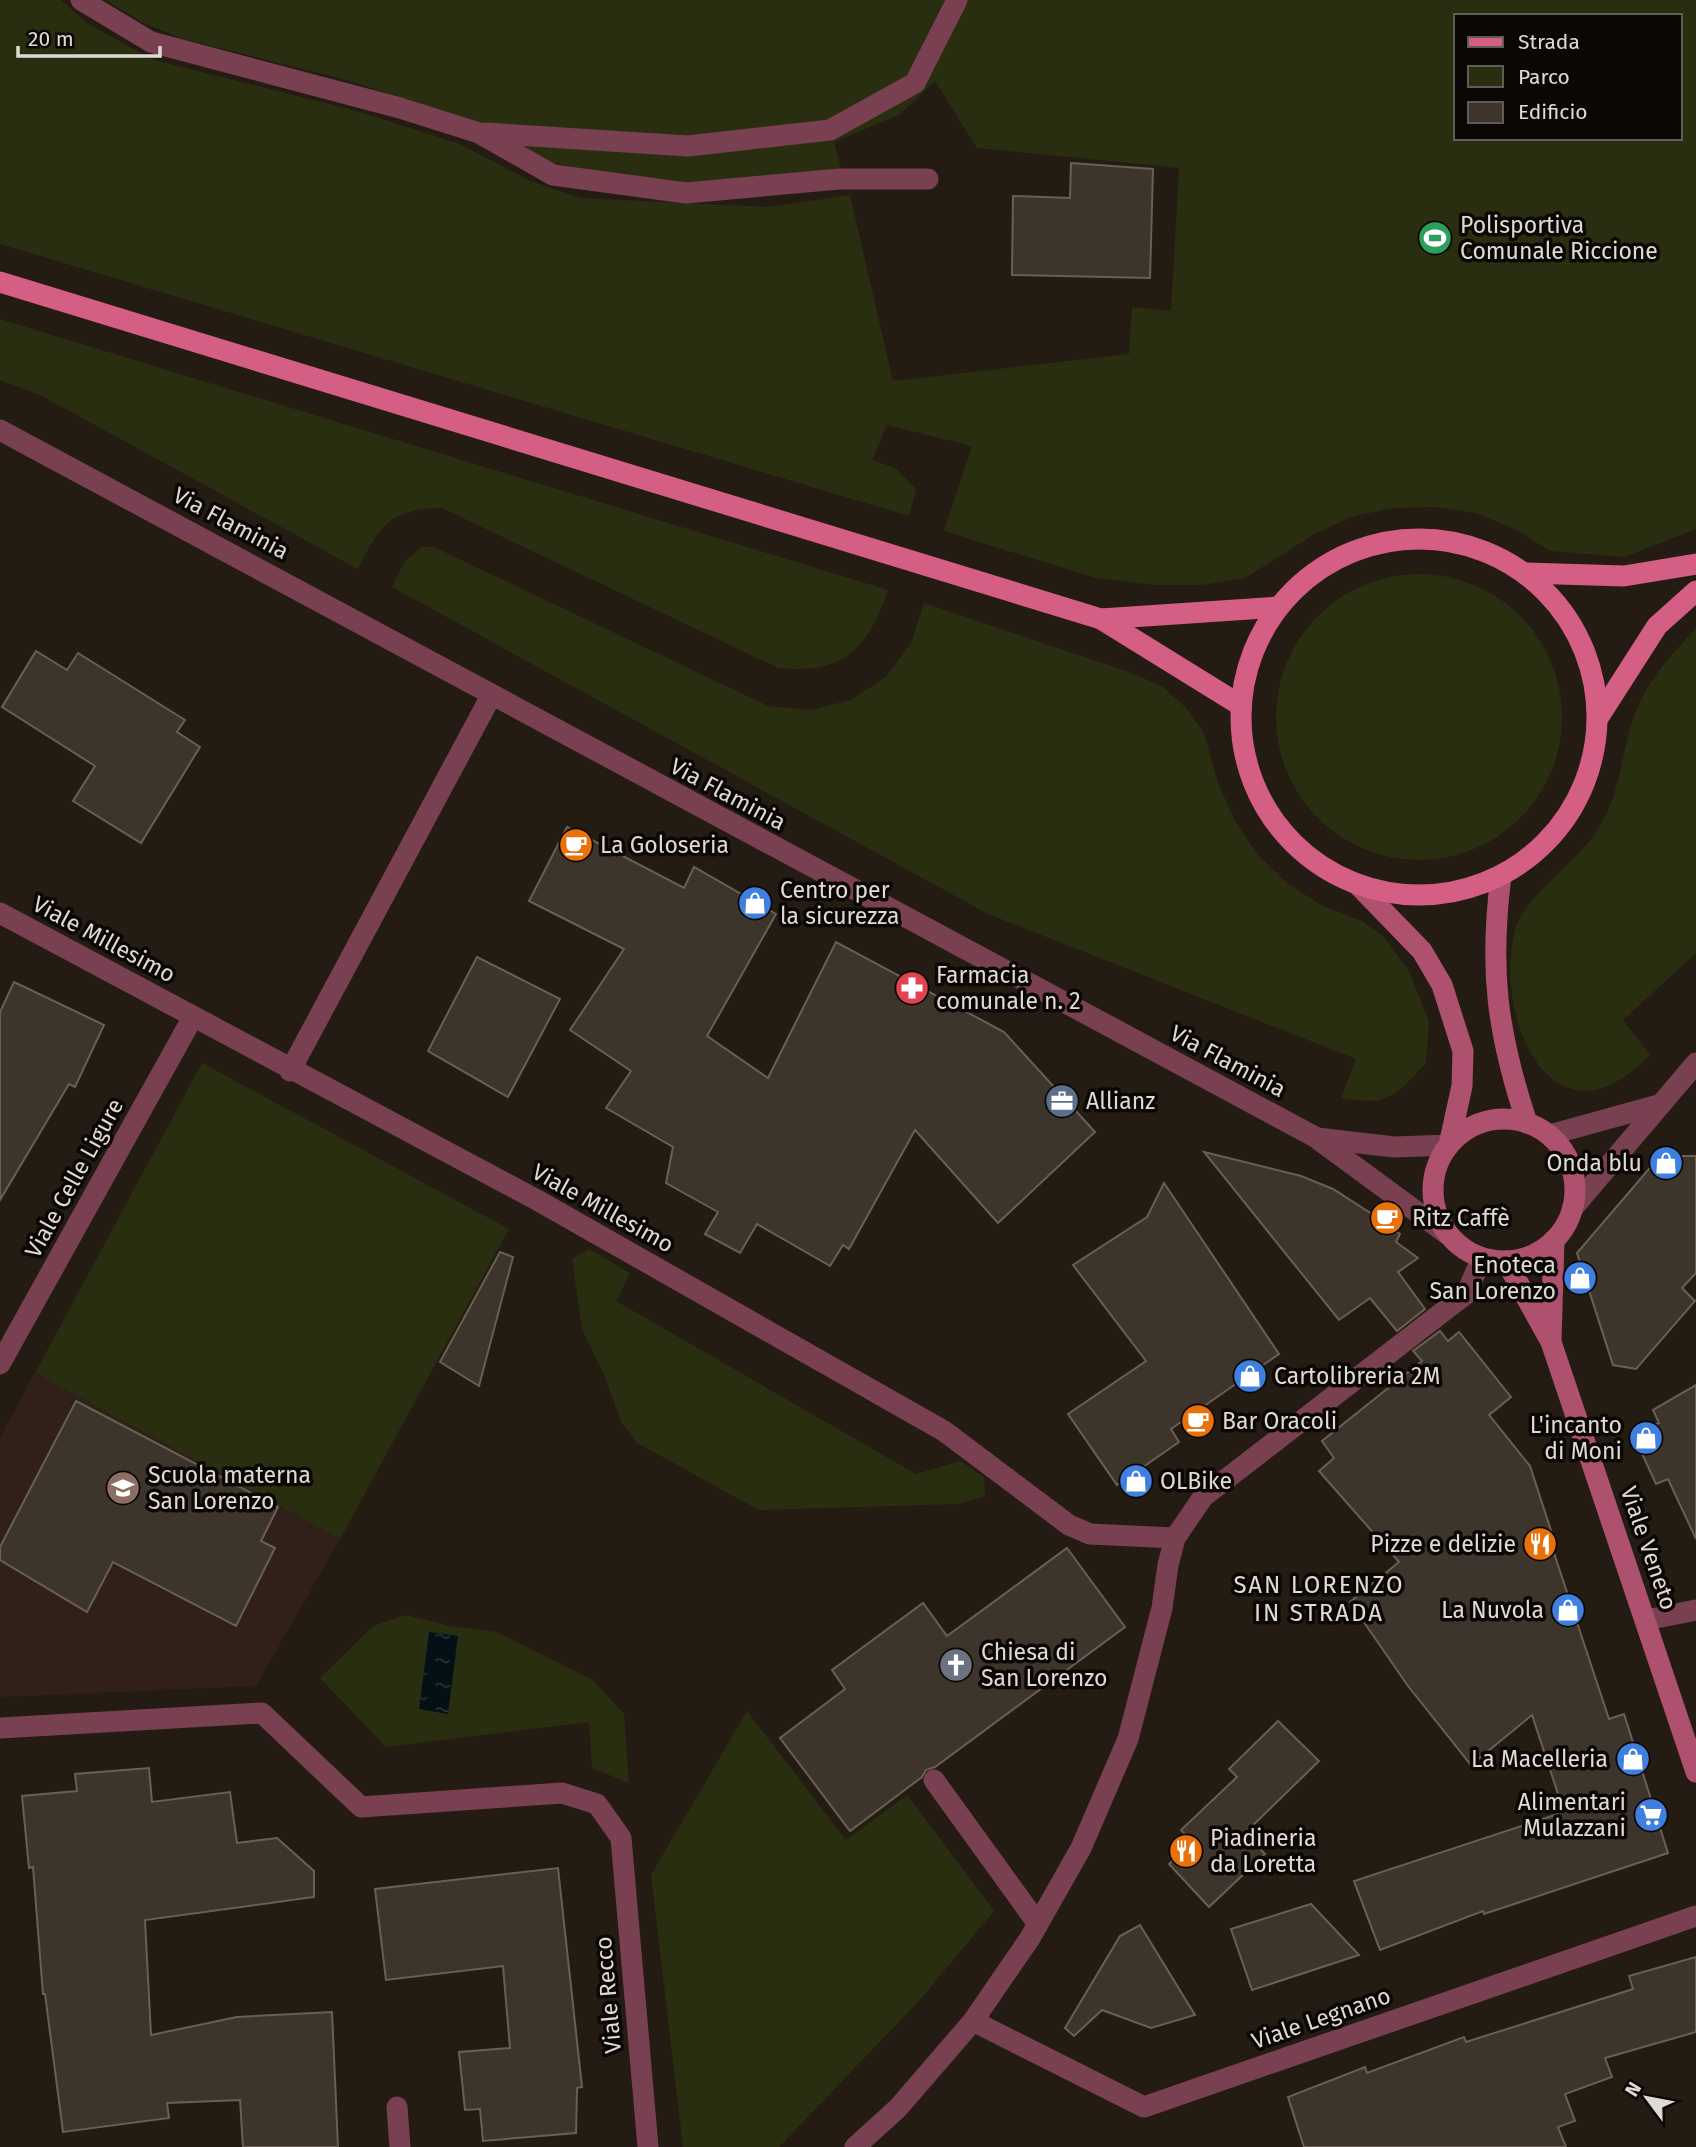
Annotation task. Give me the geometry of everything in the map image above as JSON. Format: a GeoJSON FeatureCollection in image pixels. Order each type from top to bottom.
{"type":"FeatureCollection","features":[{"type":"Feature","properties":{"kind":"main road"},"geometry":{"type":"LineString","coordinates":[[0,282],[1101,619],[1240,705]]}},
{"type":"Feature","properties":{"kind":"main road"},"geometry":{"type":"LineString","coordinates":[[1430,538],[1464,544],[1496,555],[1526,573],[1547,592],[1579,637],[1590,663],[1598,718],[1594,757],[1574,804],[1560,827],[1534,854],[1501,876],[1468,889],[1433,896],[1397,895],[1359,886],[1324,870],[1293,845],[1269,816],[1252,781],[1242,743],[1240,705],[1247,670],[1260,637],[1278,607],[1303,582],[1331,562],[1362,548],[1396,540],[1430,538]]}},
{"type":"Feature","properties":{"kind":"main road"},"geometry":{"type":"LineString","coordinates":[[1526,573],[1624,576],[1696,564]]}},
{"type":"Feature","properties":{"kind":"main road"},"geometry":{"type":"LineString","coordinates":[[1598,718],[1657,626],[1696,591]]}},
{"type":"Feature","properties":{"kind":"main road"},"geometry":{"type":"LineString","coordinates":[[1101,619],[1278,607]]}},
{"type":"Feature","properties":{"kind":"main road"},"geometry":{"type":"LineString","coordinates":[[1501,876],[1494,931],[1493,968],[1504,1044],[1527,1123]]}},
{"type":"Feature","properties":{"kind":"main road"},"geometry":{"type":"LineString","coordinates":[[1359,886],[1422,951],[1442,985],[1463,1051],[1462,1086],[1449,1145]]}},
{"type":"Feature","properties":{"kind":"main road"},"geometry":{"type":"LineString","coordinates":[[1506,1119],[1527,1123],[1549,1135],[1563,1150],[1572,1169],[1575,1189],[1572,1209],[1565,1226],[1554,1240],[1531,1255],[1506,1261],[1482,1258],[1463,1249],[1447,1234],[1436,1213],[1432,1189],[1437,1166],[1449,1145],[1464,1130],[1484,1121],[1506,1119]]}},
{"type":"Feature","properties":{"kind":"main road","name":"Viale Veneto"},"geometry":{"type":"LineString","coordinates":[[1551,1342],[1554,1240]]}},
{"type":"Feature","properties":{"kind":"main road","name":"Viale Veneto"},"geometry":{"type":"LineString","coordinates":[[1506,1261],[1551,1342],[1696,1772]]}},
{"type":"Feature","properties":{"kind":"street"},"geometry":{"type":"LineString","coordinates":[[81,0],[151,42],[400,108],[479,133],[553,175],[686,193],[839,179],[928,179]]}},
{"type":"Feature","properties":{"kind":"street"},"geometry":{"type":"LineString","coordinates":[[479,133],[688,146],[830,130],[915,83],[957,0]]}},
{"type":"Feature","properties":{"kind":"street","name":"Via Flaminia"},"geometry":{"type":"LineString","coordinates":[[0,430],[1317,1139],[1394,1147],[1449,1145]]}},
{"type":"Feature","properties":{"kind":"street"},"geometry":{"type":"LineString","coordinates":[[290,1071],[491,696]]}},
{"type":"Feature","properties":{"kind":"street","name":"Viale Millesimo"},"geometry":{"type":"LineString","coordinates":[[0,914],[290,1071],[537,1200],[944,1431],[1069,1525],[1090,1534],[1175,1538]]}},
{"type":"Feature","properties":{"kind":"street","name":"Viale Celle Ligure"},"geometry":{"type":"LineString","coordinates":[[0,1364],[193,1017]]}},
{"type":"Feature","properties":{"kind":"street"},"geometry":{"type":"LineString","coordinates":[[1572,1209],[1696,1063]]}},
{"type":"Feature","properties":{"kind":"street"},"geometry":{"type":"LineString","coordinates":[[1549,1135],[1658,1105]]}},
{"type":"Feature","properties":{"kind":"street"},"geometry":{"type":"LineString","coordinates":[[1317,1139],[1447,1234]]}},
{"type":"Feature","properties":{"kind":"street"},"geometry":{"type":"LineString","coordinates":[[855,2147],[898,2108],[973,2021],[1038,1924],[1081,1848],[1128,1739],[1162,1608],[1175,1538],[1203,1497],[1466,1294],[1482,1258]]}},
{"type":"Feature","properties":{"kind":"street"},"geometry":{"type":"LineString","coordinates":[[1646,1620],[1696,1610]]}},
{"type":"Feature","properties":{"kind":"street","name":"Viale Recco"},"geometry":{"type":"LineString","coordinates":[[0,1728],[262,1713],[360,1807],[562,1794],[597,1804],[621,1838],[648,2147]]}},
{"type":"Feature","properties":{"kind":"street"},"geometry":{"type":"LineString","coordinates":[[934,1780],[1038,1924]]}},
{"type":"Feature","properties":{"kind":"street","name":"Viale Legnano"},"geometry":{"type":"LineString","coordinates":[[973,2021],[1144,2107],[1696,1916]]}},
{"type":"Feature","properties":{"kind":"street"},"geometry":{"type":"LineString","coordinates":[[397,2107],[400,2147]]}},
{"type":"Feature","properties":{"kind":"shaded area","name":"Scuola materna San Lorenzo"},"geometry":{"type":"Polygon","coordinates":[[[35,1373],[340,1539],[256,1686],[0,1697],[0,1438],[35,1373]]]}},
{"type":"Feature","properties":{"kind":"green space"},"geometry":{"type":"Polygon","coordinates":[[[0,0],[61,0],[85,22],[154,60],[357,111],[457,143],[531,181],[580,198],[769,207],[850,195],[893,381],[1129,354],[1132,307],[1171,311],[1179,168],[977,148],[935,81],[899,115],[834,142],[841,168],[695,184],[622,177],[549,162],[465,119],[347,80],[183,39],[142,22],[105,0],[1696,0],[1696,529],[1624,557],[1550,551],[1515,529],[1476,513],[1435,507],[1394,508],[1354,516],[1316,533],[1245,578],[1203,585],[1154,585],[1096,578],[944,531],[972,446],[887,425],[872,460],[895,468],[916,489],[909,516],[0,244],[0,0]]]}},
{"type":"Feature","properties":{"kind":"green space"},"geometry":{"type":"Polygon","coordinates":[[[0,319],[888,590],[872,628],[850,654],[820,667],[801,669],[778,668],[442,508],[410,512],[389,522],[373,541],[358,569],[40,395],[0,380],[0,319]]]}},
{"type":"Feature","properties":{"kind":"green space"},"geometry":{"type":"Polygon","coordinates":[[[422,547],[434,547],[768,706],[810,710],[851,700],[886,677],[911,643],[924,603],[1129,672],[1162,686],[1186,708],[1204,733],[1218,783],[1235,821],[1258,855],[1288,884],[1323,906],[1362,921],[1384,937],[1410,973],[1429,1022],[1426,1063],[1390,1096],[1371,1101],[1341,1098],[1356,1059],[988,914],[392,587],[405,561],[422,547]]]}},
{"type":"Feature","properties":{"kind":"green space"},"geometry":{"type":"Polygon","coordinates":[[[1419,574],[1447,577],[1474,585],[1510,606],[1530,626],[1556,675],[1562,717],[1559,745],[1551,772],[1530,808],[1510,828],[1461,854],[1419,860],[1391,857],[1364,849],[1328,828],[1308,808],[1282,759],[1276,717],[1279,689],[1287,662],[1308,626],[1328,606],[1377,580],[1419,574]]]}},
{"type":"Feature","properties":{"kind":"green space"},"geometry":{"type":"Polygon","coordinates":[[[1696,628],[1696,953],[1623,1020],[1650,1055],[1615,1083],[1583,1091],[1557,1082],[1536,1062],[1521,1032],[1512,997],[1510,961],[1516,927],[1529,905],[1586,846],[1604,819],[1617,786],[1628,736],[1644,693],[1657,673],[1696,628]]]}},
{"type":"Feature","properties":{"kind":"green space"},"geometry":{"type":"Polygon","coordinates":[[[202,1063],[509,1229],[340,1539],[35,1373],[202,1063]]]}},
{"type":"Feature","properties":{"kind":"green space"},"geometry":{"type":"Polygon","coordinates":[[[589,1249],[630,1273],[616,1301],[916,1474],[960,1461],[984,1477],[985,1496],[958,1504],[759,1510],[637,1443],[621,1422],[605,1377],[582,1329],[572,1259],[589,1249]]]}},
{"type":"Feature","properties":{"kind":"green space"},"geometry":{"type":"Polygon","coordinates":[[[406,1615],[450,1626],[497,1632],[593,1680],[624,1714],[629,1783],[592,1768],[589,1722],[386,1747],[320,1678],[373,1626],[406,1615]]]}},
{"type":"Feature","properties":{"kind":"green space"},"geometry":{"type":"Polygon","coordinates":[[[747,1711],[846,1840],[907,1795],[994,1911],[918,2002],[779,2147],[683,2147],[651,1875],[747,1711]]]}},
{"type":"Feature","properties":{"kind":"water"},"geometry":{"type":"Polygon","coordinates":[[[429,1632],[458,1636],[448,1714],[419,1709],[429,1632]]]}},
{"type":"Feature","properties":{"kind":"building"},"geometry":{"type":"Polygon","coordinates":[[[1071,163],[1153,169],[1150,278],[1012,275],[1013,196],[1070,198],[1071,163]]]}},
{"type":"Feature","properties":{"kind":"building"},"geometry":{"type":"Polygon","coordinates":[[[36,651],[67,670],[78,653],[185,720],[177,732],[200,747],[141,843],[73,801],[95,766],[2,707],[36,651]]]}},
{"type":"Feature","properties":{"kind":"building"},"geometry":{"type":"Polygon","coordinates":[[[567,827],[684,888],[694,867],[776,914],[707,1036],[768,1078],[836,942],[1004,1032],[1095,1132],[998,1223],[915,1130],[849,1249],[843,1245],[830,1266],[757,1224],[740,1253],[705,1234],[718,1212],[666,1183],[673,1147],[606,1108],[631,1071],[570,1030],[624,949],[529,901],[567,827]]]}},
{"type":"Feature","properties":{"kind":"building"},"geometry":{"type":"Polygon","coordinates":[[[477,957],[560,999],[508,1097],[428,1051],[477,957]]]}},
{"type":"Feature","properties":{"kind":"building"},"geometry":{"type":"Polygon","coordinates":[[[14,982],[104,1025],[75,1087],[69,1084],[0,1200],[0,1012],[14,982]]]}},
{"type":"Feature","properties":{"kind":"building"},"geometry":{"type":"Polygon","coordinates":[[[1204,1152],[1301,1176],[1333,1189],[1372,1214],[1400,1234],[1396,1242],[1418,1258],[1398,1272],[1425,1309],[1397,1331],[1370,1298],[1339,1320],[1204,1152]]]}},
{"type":"Feature","properties":{"kind":"building"},"geometry":{"type":"Polygon","coordinates":[[[1660,1156],[1696,1156],[1696,1273],[1682,1288],[1695,1301],[1636,1369],[1613,1365],[1577,1253],[1660,1156]]]}},
{"type":"Feature","properties":{"kind":"building"},"geometry":{"type":"Polygon","coordinates":[[[1164,1183],[1279,1354],[1171,1429],[1179,1442],[1117,1485],[1068,1414],[1146,1361],[1073,1265],[1147,1217],[1164,1183]]]}},
{"type":"Feature","properties":{"kind":"building"},"geometry":{"type":"Polygon","coordinates":[[[500,1252],[513,1257],[479,1386],[440,1362],[500,1252]]]}},
{"type":"Feature","properties":{"kind":"building"},"geometry":{"type":"Polygon","coordinates":[[[1440,1331],[1448,1341],[1459,1332],[1511,1397],[1489,1415],[1530,1466],[1556,1546],[1552,1547],[1609,1719],[1624,1714],[1668,1853],[1484,1914],[1483,1911],[1380,1950],[1354,1881],[1564,1812],[1532,1715],[1471,1765],[1408,1686],[1350,1602],[1399,1562],[1319,1471],[1334,1458],[1322,1441],[1422,1361],[1413,1351],[1440,1331]]]}},
{"type":"Feature","properties":{"kind":"building"},"geometry":{"type":"Polygon","coordinates":[[[1696,1385],[1696,1539],[1668,1479],[1656,1484],[1633,1434],[1659,1423],[1653,1410],[1696,1385]]]}},
{"type":"Feature","properties":{"kind":"building"},"geometry":{"type":"Polygon","coordinates":[[[76,1401],[278,1507],[261,1541],[275,1548],[236,1626],[113,1562],[87,1612],[0,1560],[0,1547],[76,1401]]]}},
{"type":"Feature","properties":{"kind":"building","name":"Chiesa di San Lorenzo"},"geometry":{"type":"Polygon","coordinates":[[[1067,1548],[1125,1627],[935,1767],[926,1770],[922,1777],[850,1831],[780,1738],[845,1689],[832,1670],[923,1603],[947,1636],[1067,1548]]]}},
{"type":"Feature","properties":{"kind":"building"},"geometry":{"type":"Polygon","coordinates":[[[1278,1721],[1319,1761],[1245,1833],[1265,1854],[1209,1907],[1169,1864],[1192,1842],[1181,1830],[1237,1777],[1229,1769],[1278,1721]]]}},
{"type":"Feature","properties":{"kind":"building"},"geometry":{"type":"Polygon","coordinates":[[[149,1768],[152,1802],[230,1792],[237,1843],[277,1838],[314,1871],[314,1897],[145,1920],[151,2035],[237,2017],[332,2012],[338,2147],[243,2147],[240,2100],[167,2103],[169,2118],[63,2132],[43,1994],[33,1867],[29,1868],[22,1796],[77,1791],[75,1774],[149,1768]]]}},
{"type":"Feature","properties":{"kind":"building"},"geometry":{"type":"Polygon","coordinates":[[[558,1868],[582,2087],[577,2088],[576,2133],[483,2141],[480,2109],[465,2110],[459,2052],[510,2048],[503,1966],[386,1980],[375,1889],[558,1868]]]}},
{"type":"Feature","properties":{"kind":"building"},"geometry":{"type":"Polygon","coordinates":[[[1311,1904],[1359,1955],[1252,1990],[1231,1929],[1311,1904]]]}},
{"type":"Feature","properties":{"kind":"building"},"geometry":{"type":"Polygon","coordinates":[[[1140,1925],[1195,2015],[1151,2028],[1102,2010],[1074,2036],[1065,2028],[1120,1936],[1140,1925]]]}},
{"type":"Feature","properties":{"kind":"building"},"geometry":{"type":"Polygon","coordinates":[[[1696,1957],[1696,2032],[1605,2058],[1612,2077],[1565,2094],[1575,2121],[1558,2127],[1566,2147],[1304,2147],[1288,2097],[1365,2067],[1367,2073],[1464,2037],[1466,2042],[1633,1989],[1629,1976],[1696,1957]]]}},
{"type":"Feature","properties":{"kind":"place","name":"Polisportiva Comunale Riccione"},"geometry":{"type":"Point","coordinates":[1435,238]}},
{"type":"Feature","properties":{"kind":"place","name":"La Goloseria"},"geometry":{"type":"Point","coordinates":[576,845]}},
{"type":"Feature","properties":{"kind":"place","name":"Centro per la sicurezza"},"geometry":{"type":"Point","coordinates":[755,903]}},
{"type":"Feature","properties":{"kind":"place","name":"Farmacia comunale n. 2"},"geometry":{"type":"Point","coordinates":[912,988]}},
{"type":"Feature","properties":{"kind":"place","name":"Allianz"},"geometry":{"type":"Point","coordinates":[1062,1101]}},
{"type":"Feature","properties":{"kind":"place","name":"Onda blu"},"geometry":{"type":"Point","coordinates":[1666,1163]}},
{"type":"Feature","properties":{"kind":"place","name":"Ritz Caffè"},"geometry":{"type":"Point","coordinates":[1387,1218]}},
{"type":"Feature","properties":{"kind":"place","name":"Enoteca San Lorenzo"},"geometry":{"type":"Point","coordinates":[1580,1278]}},
{"type":"Feature","properties":{"kind":"place","name":"Cartolibreria 2M"},"geometry":{"type":"Point","coordinates":[1250,1376]}},
{"type":"Feature","properties":{"kind":"place","name":"Bar Oracoli"},"geometry":{"type":"Point","coordinates":[1198,1421]}},
{"type":"Feature","properties":{"kind":"place","name":"L'incanto di Moni"},"geometry":{"type":"Point","coordinates":[1646,1438]}},
{"type":"Feature","properties":{"kind":"place","name":"OLBike"},"geometry":{"type":"Point","coordinates":[1136,1481]}},
{"type":"Feature","properties":{"kind":"place","name":"Scuola materna San Lorenzo"},"geometry":{"type":"Point","coordinates":[123,1488]}},
{"type":"Feature","properties":{"kind":"place","name":"Pizze e delizie"},"geometry":{"type":"Point","coordinates":[1540,1544]}},
{"type":"Feature","properties":{"kind":"place","name":"La Nuvola"},"geometry":{"type":"Point","coordinates":[1568,1610]}},
{"type":"Feature","properties":{"kind":"place","name":"Chiesa di San Lorenzo"},"geometry":{"type":"Point","coordinates":[956,1665]}},
{"type":"Feature","properties":{"kind":"place","name":"La Macelleria"},"geometry":{"type":"Point","coordinates":[1633,1759]}},
{"type":"Feature","properties":{"kind":"place","name":"Alimentari Mulazzani"},"geometry":{"type":"Point","coordinates":[1651,1815]}},
{"type":"Feature","properties":{"kind":"place","name":"Piadineria da Loretta"},"geometry":{"type":"Point","coordinates":[1186,1851]}},
{"type":"Feature","properties":{"kind":"district","name":"SAN LORENZO IN STRADA"},"geometry":{"type":"Point","coordinates":[1319,1599]}}]}
